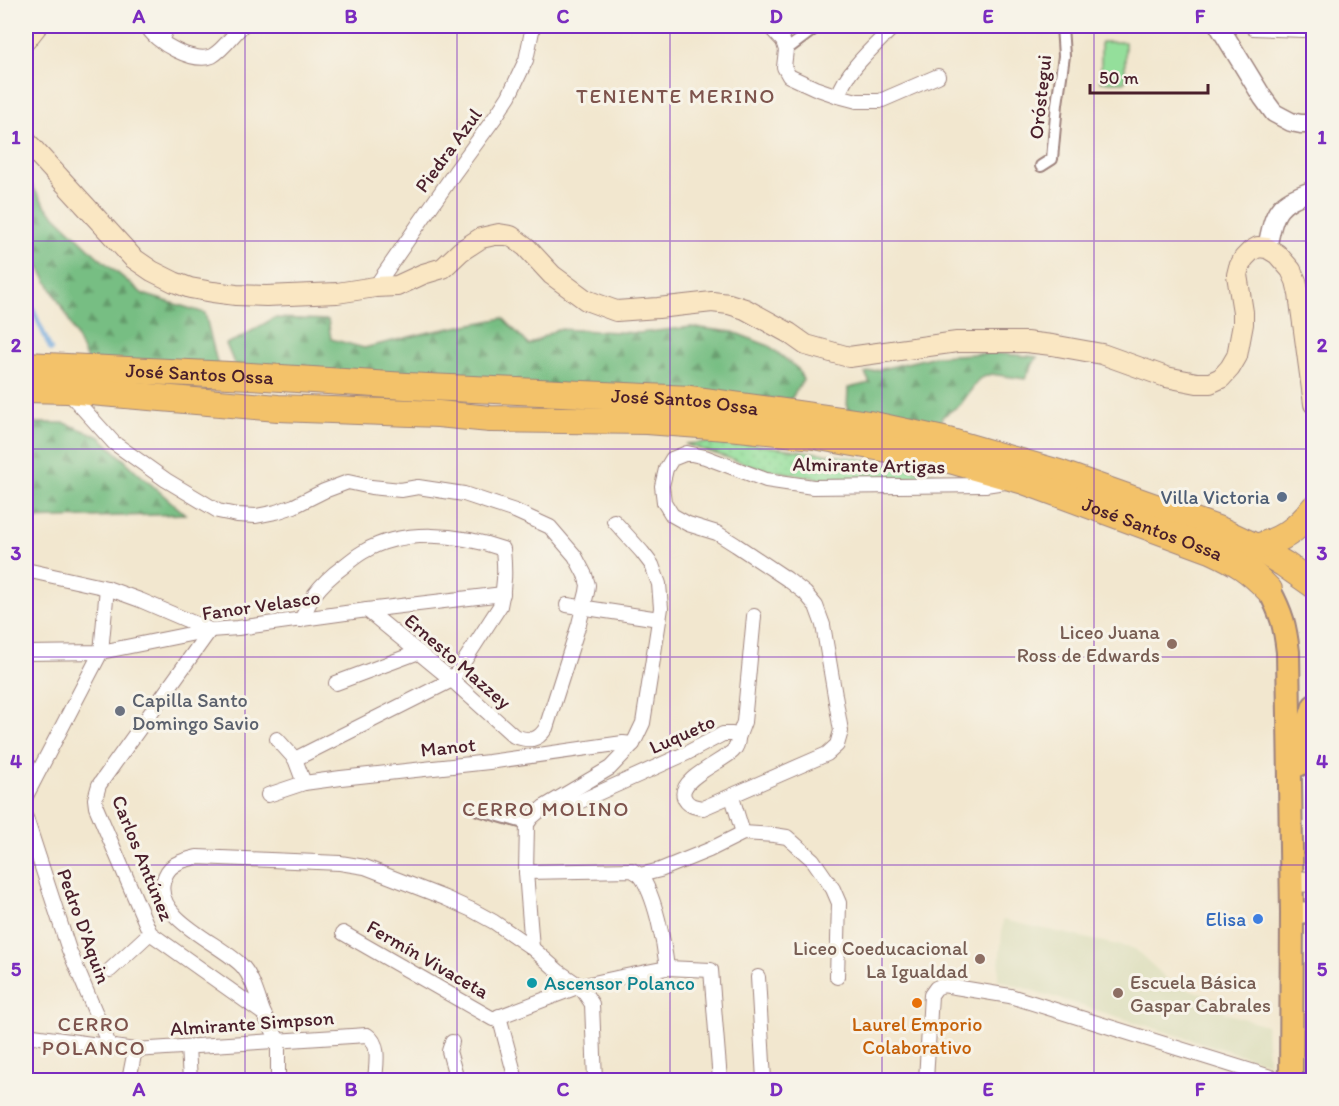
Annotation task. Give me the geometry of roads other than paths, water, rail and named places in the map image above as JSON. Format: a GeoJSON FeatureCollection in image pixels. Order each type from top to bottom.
{"type":"FeatureCollection","features":[{"type":"Feature","properties":{"kind":"highway","name":"José Santos Ossa"},"geometry":{"type":"LineString","coordinates":[[26,364],[406,386],[691,399],[869,424],[948,441],[1059,473],[1220,530],[1256,547],[1314,585]]}},
{"type":"Feature","properties":{"kind":"highway","name":"José Santos Ossa"},"geometry":{"type":"LineString","coordinates":[[26,389],[67,390],[278,408],[438,414],[490,419],[647,421],[814,436],[950,460],[1024,481],[1226,557],[1254,573],[1269,590]]}},
{"type":"Feature","properties":{"kind":"highway"},"geometry":{"type":"LineString","coordinates":[[1256,547],[1279,540],[1291,532],[1314,508]]}},
{"type":"Feature","properties":{"kind":"main road"},"geometry":{"type":"LineString","coordinates":[[26,40],[37,26]]}},
{"type":"Feature","properties":{"kind":"main road"},"geometry":{"type":"LineString","coordinates":[[26,141],[133,258],[152,271],[190,288],[236,295],[266,296],[337,293],[397,286],[443,268],[481,238],[499,234],[512,236],[526,247],[552,275],[586,300],[616,311],[720,303],[745,309],[806,345],[849,357],[957,342],[1026,342],[1102,354],[1166,377],[1210,383],[1221,378],[1230,368],[1241,342],[1244,312],[1238,275],[1239,267],[1251,251],[1258,247],[1267,248],[1277,254],[1291,270],[1296,282],[1314,404]]}},
{"type":"Feature","properties":{"kind":"main road"},"geometry":{"type":"LineString","coordinates":[[1269,590],[1280,611],[1286,631],[1290,829],[1302,882],[1303,912],[1291,1080]]}},
{"type":"Feature","properties":{"kind":"main road"},"geometry":{"type":"LineString","coordinates":[[1290,829],[1301,748],[1314,706]]}},
{"type":"Feature","properties":{"kind":"street"},"geometry":{"type":"LineString","coordinates":[[147,26],[160,40],[190,56],[205,57],[212,56],[242,26]]}},
{"type":"Feature","properties":{"kind":"street"},"geometry":{"type":"LineString","coordinates":[[160,40],[168,26]]}},
{"type":"Feature","properties":{"kind":"street","name":"Piedra Azul"},"geometry":{"type":"LineString","coordinates":[[375,287],[509,96],[526,60],[533,26]]}},
{"type":"Feature","properties":{"kind":"street"},"geometry":{"type":"LineString","coordinates":[[769,26],[783,41],[786,50],[784,67],[789,76],[838,96],[857,101],[880,101],[938,76]]}},
{"type":"Feature","properties":{"kind":"street"},"geometry":{"type":"LineString","coordinates":[[786,50],[818,26]]}},
{"type":"Feature","properties":{"kind":"street"},"geometry":{"type":"LineString","coordinates":[[838,96],[848,75],[894,26]]}},
{"type":"Feature","properties":{"kind":"street","name":"Oróstegui"},"geometry":{"type":"LineString","coordinates":[[1041,166],[1052,159],[1064,56],[1062,26]]}},
{"type":"Feature","properties":{"kind":"street"},"geometry":{"type":"LineString","coordinates":[[1219,26],[1274,113],[1290,122],[1314,124]]}},
{"type":"Feature","properties":{"kind":"street"},"geometry":{"type":"LineString","coordinates":[[1253,28],[1303,30],[1314,28]]}},
{"type":"Feature","properties":{"kind":"street"},"geometry":{"type":"LineString","coordinates":[[1267,248],[1273,221],[1282,205],[1314,190]]}},
{"type":"Feature","properties":{"kind":"street"},"geometry":{"type":"LineString","coordinates":[[67,390],[114,443],[166,480],[218,511],[256,516],[276,512],[294,506],[324,490],[348,482],[371,487],[401,490],[418,488],[464,494],[515,511],[550,527],[575,556],[588,585],[546,728],[540,736],[524,739],[506,759]]}},
{"type":"Feature","properties":{"kind":"street","name":"Almirante Artigas"},"geometry":{"type":"LineString","coordinates":[[732,796],[827,754],[837,745],[841,731],[823,625],[816,606],[805,593],[787,579],[717,534],[672,516],[664,502],[662,486],[666,470],[672,459],[687,453],[705,457],[766,480],[813,487],[985,485],[1024,481]]}},
{"type":"Feature","properties":{"kind":"street"},"geometry":{"type":"LineString","coordinates":[[532,948],[526,872],[527,824],[544,807],[610,768],[633,744],[643,723],[661,608],[659,584],[652,565],[615,521]]}},
{"type":"Feature","properties":{"kind":"street"},"geometry":{"type":"LineString","coordinates":[[295,759],[452,680],[500,606],[505,575],[503,549],[478,542],[432,537],[407,537],[380,544],[363,552],[330,576],[315,595],[301,620]]}},
{"type":"Feature","properties":{"kind":"street"},"geometry":{"type":"LineString","coordinates":[[26,570],[107,588],[210,630]]}},
{"type":"Feature","properties":{"kind":"street"},"geometry":{"type":"LineString","coordinates":[[26,796],[101,652],[107,588]]}},
{"type":"Feature","properties":{"kind":"street","name":"Fanor Velasco"},"geometry":{"type":"LineString","coordinates":[[26,653],[101,652],[210,630],[503,594]]}},
{"type":"Feature","properties":{"kind":"street"},"geometry":{"type":"LineString","coordinates":[[567,605],[659,619]]}},
{"type":"Feature","properties":{"kind":"street","name":"Ernesto Mazzey"},"geometry":{"type":"LineString","coordinates":[[367,610],[452,680],[514,736],[524,739]]}},
{"type":"Feature","properties":{"kind":"street"},"geometry":{"type":"LineString","coordinates":[[738,738],[744,722],[754,616]]}},
{"type":"Feature","properties":{"kind":"street","name":"Carlos Antúnez"},"geometry":{"type":"LineString","coordinates":[[210,630],[99,785],[94,799],[150,933],[264,1014],[278,1040]]}},
{"type":"Feature","properties":{"kind":"street"},"geometry":{"type":"LineString","coordinates":[[336,683],[419,652]]}},
{"type":"Feature","properties":{"kind":"street","name":"Luqueto"},"geometry":{"type":"LineString","coordinates":[[544,807],[563,809],[687,753],[723,734],[732,734],[738,738],[738,745],[732,752],[691,780],[684,789],[684,798],[689,804],[703,808],[732,796]]}},
{"type":"Feature","properties":{"kind":"street"},"geometry":{"type":"LineString","coordinates":[[277,739],[295,759],[304,783]]}},
{"type":"Feature","properties":{"kind":"street","name":"Manot"},"geometry":{"type":"LineString","coordinates":[[268,795],[304,783],[489,762],[623,743],[633,744]]}},
{"type":"Feature","properties":{"kind":"street"},"geometry":{"type":"LineString","coordinates":[[732,796],[743,833]]}},
{"type":"Feature","properties":{"kind":"street"},"geometry":{"type":"LineString","coordinates":[[478,810],[527,824]]}},
{"type":"Feature","properties":{"kind":"street","name":"Pedro D'Aquin"},"geometry":{"type":"LineString","coordinates":[[26,818],[69,950],[110,1047]]}},
{"type":"Feature","properties":{"kind":"street"},"geometry":{"type":"LineString","coordinates":[[640,875],[660,870],[710,850],[743,833],[787,837],[813,860],[833,889],[839,903],[837,977]]}},
{"type":"Feature","properties":{"kind":"street"},"geometry":{"type":"LineString","coordinates":[[264,1014],[251,979],[244,968],[180,921],[171,911],[164,898],[162,887],[169,867],[178,861],[196,857],[340,863],[365,867],[472,910],[532,948],[558,971],[580,986],[592,1004],[596,1080]]}},
{"type":"Feature","properties":{"kind":"street"},"geometry":{"type":"LineString","coordinates":[[526,872],[632,870],[640,875],[646,883],[659,925],[667,968]]}},
{"type":"Feature","properties":{"kind":"street"},"geometry":{"type":"LineString","coordinates":[[110,970],[150,933]]}},
{"type":"Feature","properties":{"kind":"street","name":"Fermín Vivaceta"},"geometry":{"type":"LineString","coordinates":[[343,933],[496,1017],[516,1080]]}},
{"type":"Feature","properties":{"kind":"street"},"geometry":{"type":"LineString","coordinates":[[496,1017],[580,986],[667,968],[711,970],[720,1080]]}},
{"type":"Feature","properties":{"kind":"street"},"geometry":{"type":"LineString","coordinates":[[758,977],[764,1080]]}},
{"type":"Feature","properties":{"kind":"street"},"geometry":{"type":"LineString","coordinates":[[926,1080],[931,995],[936,988],[943,985],[1010,996],[1280,1080]]}},
{"type":"Feature","properties":{"kind":"street","name":"Almirante Simpson"},"geometry":{"type":"LineString","coordinates":[[26,1035],[135,1050],[367,1035],[373,1039],[376,1047],[375,1080]]}},
{"type":"Feature","properties":{"kind":"street"},"geometry":{"type":"LineString","coordinates":[[278,1040],[278,1080]]}},
{"type":"Feature","properties":{"kind":"street"},"geometry":{"type":"LineString","coordinates":[[452,1042],[449,1051],[457,1080]]}},
{"type":"Feature","properties":{"kind":"street"},"geometry":{"type":"LineString","coordinates":[[188,1047],[190,1080]]}},
{"type":"Feature","properties":{"kind":"street"},"geometry":{"type":"LineString","coordinates":[[129,1080],[135,1050]]}},
{"type":"Feature","properties":{"kind":"waterway"},"geometry":{"type":"LineString","coordinates":[[26,294],[51,350]]}},
{"type":"Feature","properties":{"kind":"place","name":"Villa Victoria"},"geometry":{"type":"Point","coordinates":[1282,497]}},
{"type":"Feature","properties":{"kind":"place","name":"Liceo Juana Ross de Edwards"},"geometry":{"type":"Point","coordinates":[1172,644]}},
{"type":"Feature","properties":{"kind":"place","name":"Capilla Santo Domingo Savio"},"geometry":{"type":"Point","coordinates":[120,711]}},
{"type":"Feature","properties":{"kind":"place","name":"Elisa"},"geometry":{"type":"Point","coordinates":[1258,919]}},
{"type":"Feature","properties":{"kind":"place","name":"Liceo Coeducacional La Igualdad"},"geometry":{"type":"Point","coordinates":[980,959]}},
{"type":"Feature","properties":{"kind":"place","name":"Ascensor Polanco"},"geometry":{"type":"Point","coordinates":[532,983]}},
{"type":"Feature","properties":{"kind":"place","name":"Escuela Básica Gaspar Cabrales"},"geometry":{"type":"Point","coordinates":[1118,993]}},
{"type":"Feature","properties":{"kind":"place","name":"Laurel Emporio Colaborativo"},"geometry":{"type":"Point","coordinates":[917,1003]}},
{"type":"Feature","properties":{"kind":"district","name":"TENIENTE MERINO"},"geometry":{"type":"Point","coordinates":[676,96]}},
{"type":"Feature","properties":{"kind":"district","name":"CERRO MOLINO"},"geometry":{"type":"Point","coordinates":[546,809]}},
{"type":"Feature","properties":{"kind":"district","name":"CERRO POLANCO"},"geometry":{"type":"Point","coordinates":[94,1036]}}]}
